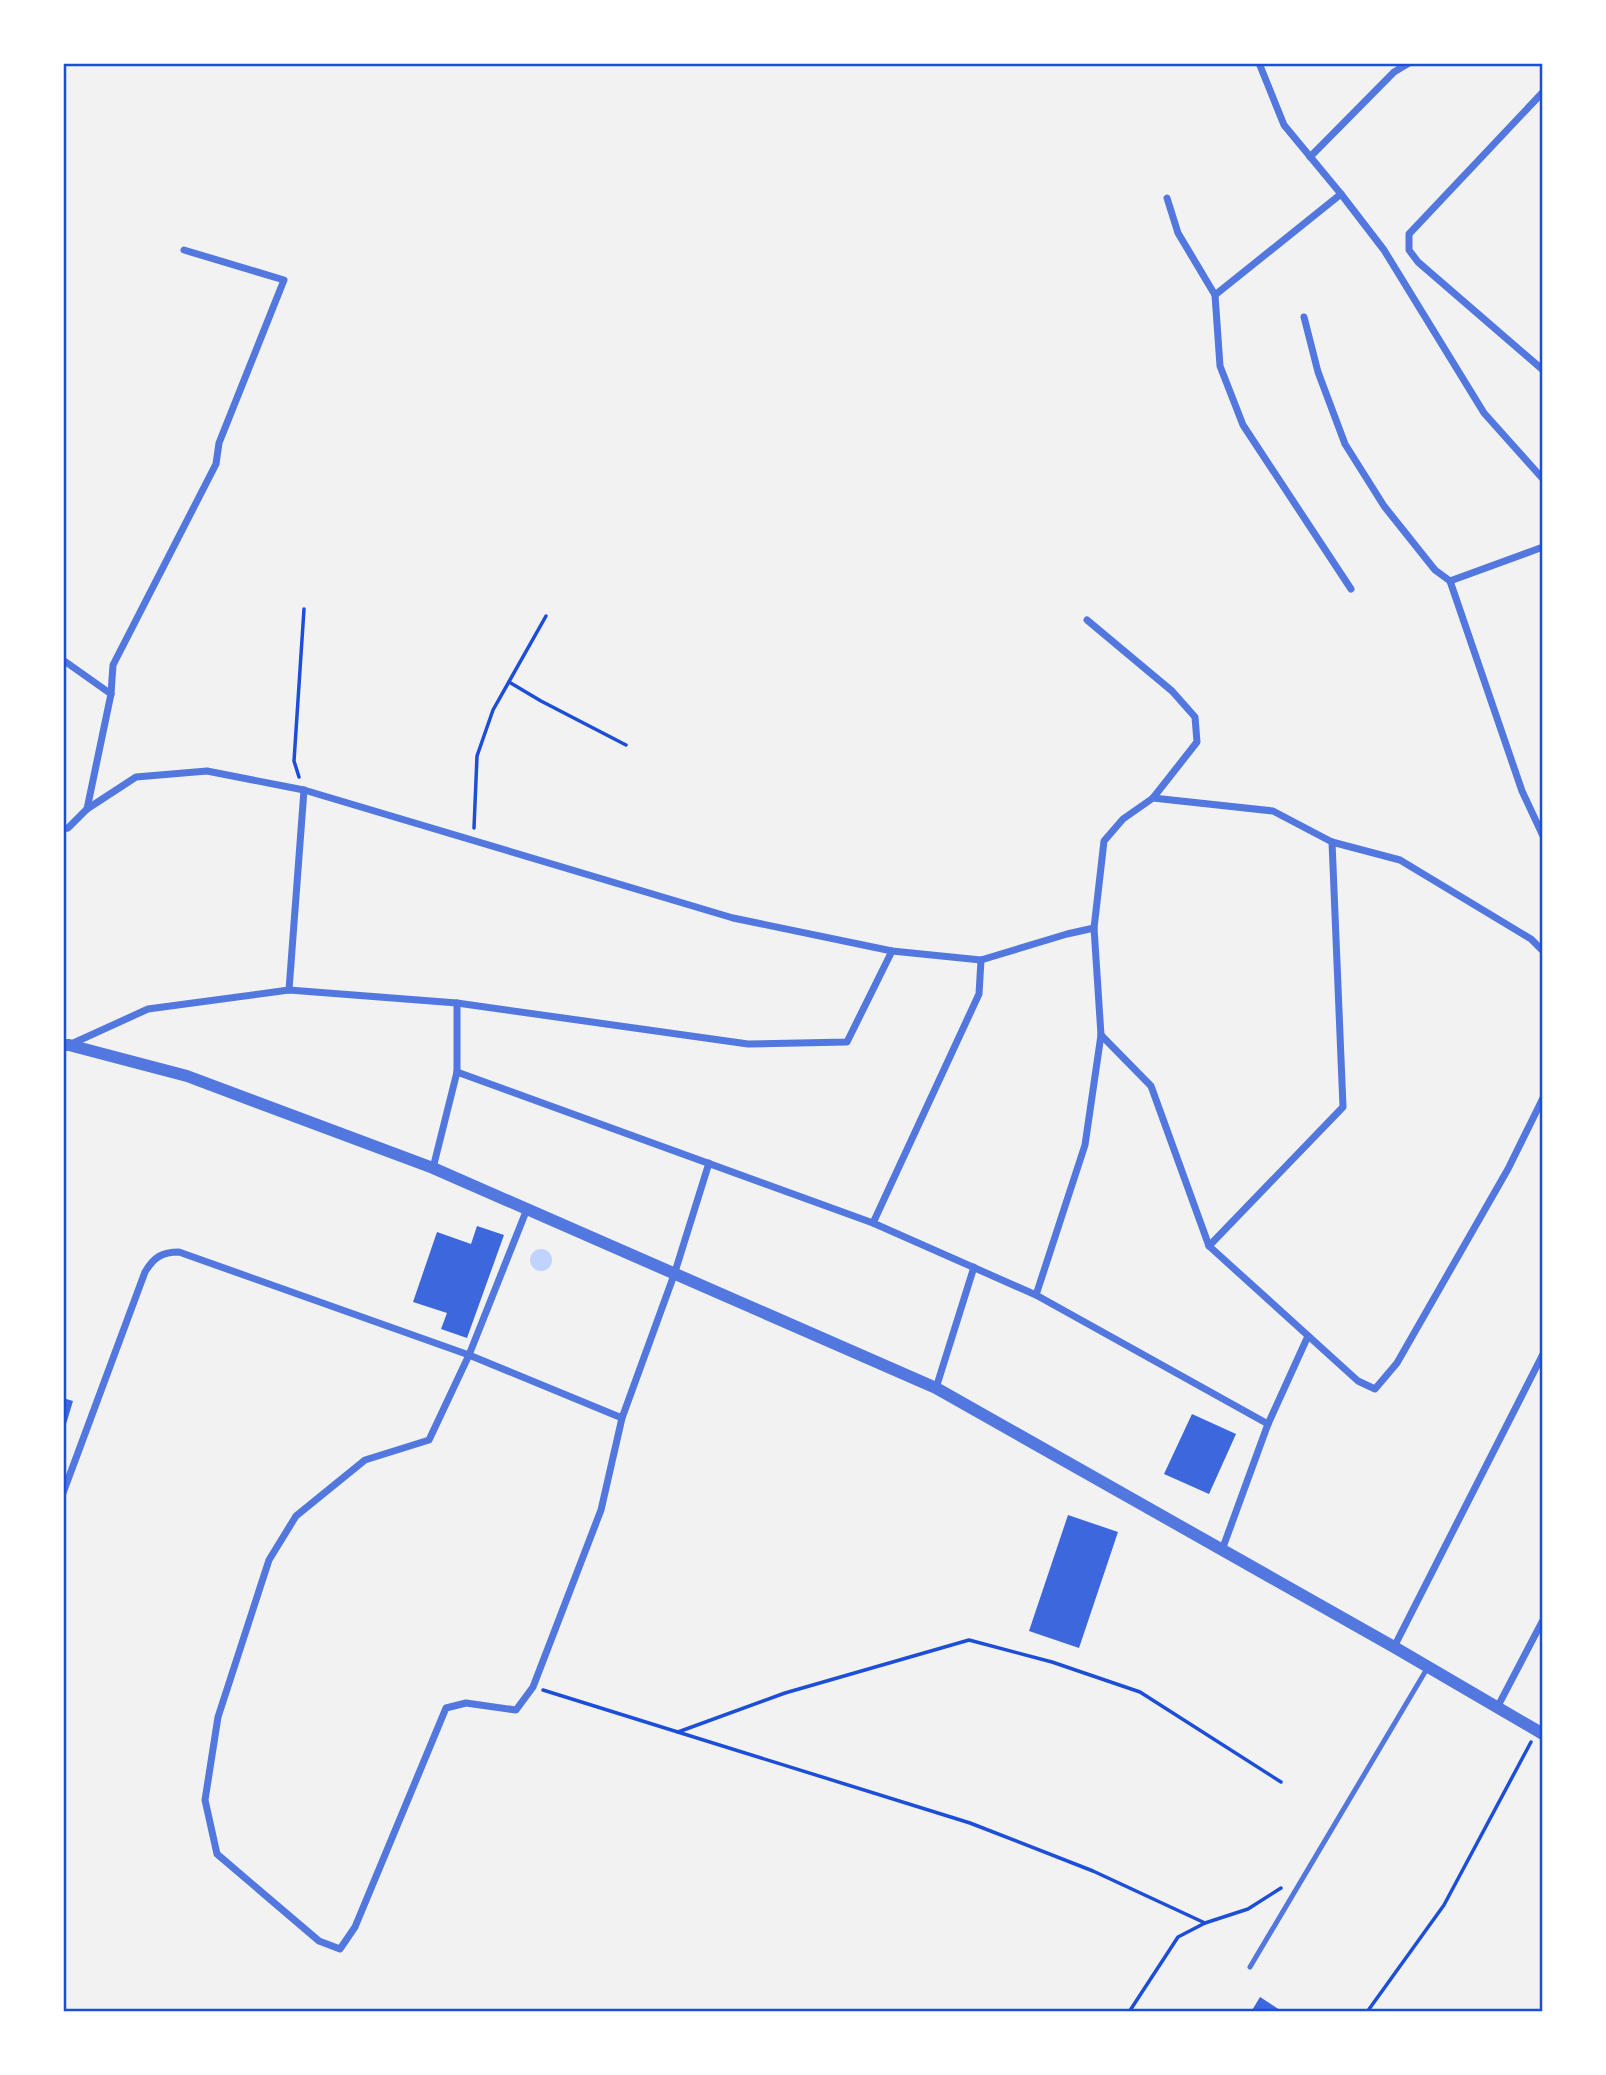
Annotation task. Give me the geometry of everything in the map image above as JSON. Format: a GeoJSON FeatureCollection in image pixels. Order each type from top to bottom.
{"type":"FeatureCollection","features":[{"type":"Feature","properties":{"kind":"street"},"geometry":{"type":"LineString","coordinates":[[1259,63],[1284,125],[1384,250],[1484,413],[1543,479]]}},
{"type":"Feature","properties":{"kind":"street"},"geometry":{"type":"LineString","coordinates":[[1310,157],[1394,72],[1409,63]]}},
{"type":"Feature","properties":{"kind":"street"},"geometry":{"type":"LineString","coordinates":[[1543,92],[1409,234],[1409,250],[1418,262],[1543,370]]}},
{"type":"Feature","properties":{"kind":"street"},"geometry":{"type":"LineString","coordinates":[[1215,295],[1341,194]]}},
{"type":"Feature","properties":{"kind":"street"},"geometry":{"type":"LineString","coordinates":[[1167,198],[1178,233],[1215,295],[1220,366],[1243,425],[1351,589]]}},
{"type":"Feature","properties":{"kind":"street"},"geometry":{"type":"LineString","coordinates":[[87,809],[111,694],[113,665],[216,464],[219,443],[284,279],[184,250]]}},
{"type":"Feature","properties":{"kind":"street"},"geometry":{"type":"LineString","coordinates":[[1304,317],[1318,372],[1345,443],[1384,506],[1435,570],[1450,581],[1522,791],[1543,836]]}},
{"type":"Feature","properties":{"kind":"street"},"geometry":{"type":"LineString","coordinates":[[1450,581],[1543,547]]}},
{"type":"Feature","properties":{"kind":"street"},"geometry":{"type":"LineString","coordinates":[[1036,1295],[1084,1145],[1101,1035],[1094,928],[1104,841],[1123,819],[1153,797],[1197,742],[1195,717],[1171,691],[1087,620]]}},
{"type":"Feature","properties":{"kind":"street"},"geometry":{"type":"LineString","coordinates":[[63,660],[111,694]]}},
{"type":"Feature","properties":{"kind":"street"},"geometry":{"type":"LineString","coordinates":[[63,829],[68,828],[87,809],[136,777],[207,771],[304,790],[733,918],[892,951],[981,960],[1094,928]]}},
{"type":"Feature","properties":{"kind":"street"},"geometry":{"type":"LineString","coordinates":[[289,990],[304,790]]}},
{"type":"Feature","properties":{"kind":"street"},"geometry":{"type":"LineString","coordinates":[[1153,797],[1273,811],[1332,842],[1400,860],[1531,939],[1543,951]]}},
{"type":"Feature","properties":{"kind":"street"},"geometry":{"type":"LineString","coordinates":[[1209,1246],[1343,1107],[1332,842]]}},
{"type":"Feature","properties":{"kind":"street"},"geometry":{"type":"LineString","coordinates":[[66,1045],[148,1009],[289,990],[457,1003],[748,1044],[846,1042],[892,951]]}},
{"type":"Feature","properties":{"kind":"street"},"geometry":{"type":"LineString","coordinates":[[873,1223],[979,994],[981,960]]}},
{"type":"Feature","properties":{"kind":"street"},"geometry":{"type":"LineString","coordinates":[[433,1168],[457,1072],[457,1003]]}},
{"type":"Feature","properties":{"kind":"street"},"geometry":{"type":"LineString","coordinates":[[1101,1035],[1151,1086],[1209,1246],[1358,1381],[1375,1390],[1397,1363],[1508,1169],[1543,1098]]}},
{"type":"Feature","properties":{"kind":"street"},"geometry":{"type":"LineString","coordinates":[[66,1045],[187,1076],[433,1168],[936,1388],[1540,1732]]}},
{"type":"Feature","properties":{"kind":"street"},"geometry":{"type":"LineString","coordinates":[[457,1072],[873,1223],[1036,1295],[1268,1424]]}},
{"type":"Feature","properties":{"kind":"street"},"geometry":{"type":"LineString","coordinates":[[527,1209],[469,1355],[429,1440],[365,1460],[296,1516],[269,1560],[218,1717],[205,1800],[217,1854],[319,1941],[340,1950],[355,1927],[446,1708],[466,1703],[516,1710],[533,1687],[601,1510],[622,1419],[674,1275],[709,1163]]}},
{"type":"Feature","properties":{"kind":"street"},"geometry":{"type":"LineString","coordinates":[[63,1493],[145,1272],[152,1260],[165,1252],[179,1252],[469,1355],[622,1419]]}},
{"type":"Feature","properties":{"kind":"street"},"geometry":{"type":"LineString","coordinates":[[936,1388],[974,1267]]}},
{"type":"Feature","properties":{"kind":"street"},"geometry":{"type":"LineString","coordinates":[[1222,1550],[1268,1424],[1308,1336]]}},
{"type":"Feature","properties":{"kind":"street"},"geometry":{"type":"LineString","coordinates":[[1394,1647],[1543,1354]]}},
{"type":"Feature","properties":{"kind":"street"},"geometry":{"type":"LineString","coordinates":[[1498,1706],[1543,1620]]}},
{"type":"Feature","properties":{"kind":"lane"},"geometry":{"type":"LineString","coordinates":[[1250,1967],[1428,1667]]}},
{"type":"Feature","properties":{"kind":"path"},"geometry":{"type":"LineString","coordinates":[[304,609],[294,761],[304,790]]}},
{"type":"Feature","properties":{"kind":"path"},"geometry":{"type":"LineString","coordinates":[[473,841],[477,756],[493,710],[546,616]]}},
{"type":"Feature","properties":{"kind":"path"},"geometry":{"type":"LineString","coordinates":[[509,682],[625,745]]}},
{"type":"Feature","properties":{"kind":"path"},"geometry":{"type":"LineString","coordinates":[[678,1732],[785,1693],[970,1640],[1052,1662],[1140,1692],[1281,1782]]}},
{"type":"Feature","properties":{"kind":"path"},"geometry":{"type":"LineString","coordinates":[[533,1687],[970,1823],[1093,1871],[1205,1923]]}},
{"type":"Feature","properties":{"kind":"path"},"geometry":{"type":"LineString","coordinates":[[1367,2012],[1444,1905],[1540,1732]]}},
{"type":"Feature","properties":{"kind":"path"},"geometry":{"type":"LineString","coordinates":[[1129,2012],[1178,1937],[1205,1923],[1248,1909],[1283,1887]]}},
{"type":"Feature","properties":{"kind":"water"},"geometry":{"type":"Polygon","coordinates":[[[541,1249],[549,1252],[552,1260],[549,1268],[541,1271],[533,1268],[530,1260],[533,1252],[541,1249]]]}},
{"type":"Feature","properties":{"kind":"building"},"geometry":{"type":"Polygon","coordinates":[[[477,1226],[504,1235],[467,1338],[441,1329],[447,1313],[413,1302],[437,1232],[471,1244],[477,1226]]]}},
{"type":"Feature","properties":{"kind":"building"},"geometry":{"type":"Polygon","coordinates":[[[63,1398],[73,1401],[64,1431],[63,1431],[63,1398]]]}},
{"type":"Feature","properties":{"kind":"building"},"geometry":{"type":"Polygon","coordinates":[[[1192,1414],[1236,1434],[1209,1494],[1164,1474],[1192,1414]]]}},
{"type":"Feature","properties":{"kind":"building"},"geometry":{"type":"Polygon","coordinates":[[[1068,1515],[1118,1532],[1079,1648],[1029,1631],[1068,1515]]]}},
{"type":"Feature","properties":{"kind":"building"},"geometry":{"type":"Polygon","coordinates":[[[1260,1997],[1283,2012],[1251,2012],[1260,1997]]]}}]}
